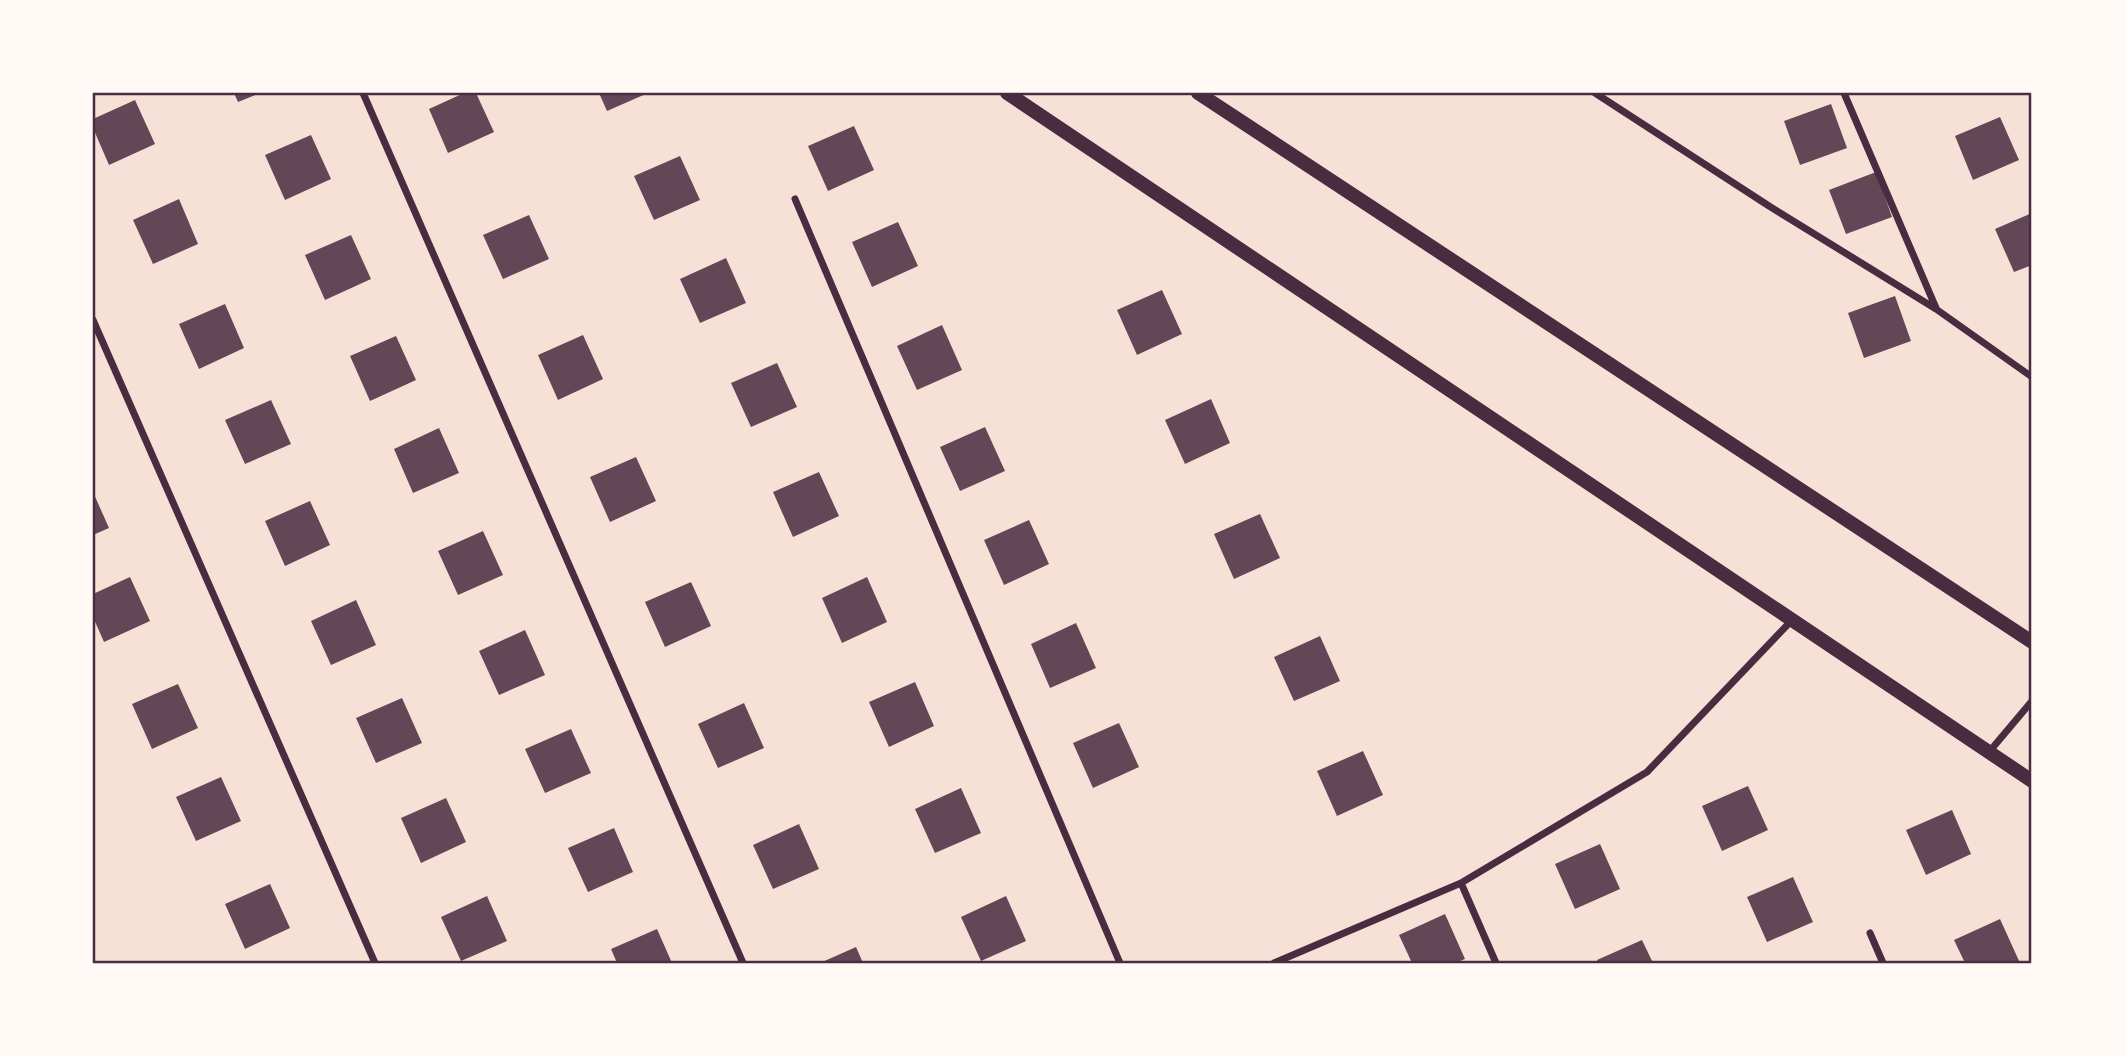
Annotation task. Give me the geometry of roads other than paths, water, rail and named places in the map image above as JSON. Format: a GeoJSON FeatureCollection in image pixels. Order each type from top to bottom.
{"type":"FeatureCollection","features":[{"type":"Feature","properties":{"kind":"main road"},"geometry":{"type":"LineString","coordinates":[[1007,93],[1793,618],[2032,781]]}},
{"type":"Feature","properties":{"kind":"main road"},"geometry":{"type":"LineString","coordinates":[[1198,93],[2032,642]]}},
{"type":"Feature","properties":{"kind":"street"},"geometry":{"type":"LineString","coordinates":[[363,93],[743,963]]}},
{"type":"Feature","properties":{"kind":"street"},"geometry":{"type":"LineString","coordinates":[[1595,93],[1769,206],[1936,309],[2032,377]]}},
{"type":"Feature","properties":{"kind":"street"},"geometry":{"type":"LineString","coordinates":[[1844,93],[1936,309]]}},
{"type":"Feature","properties":{"kind":"street"},"geometry":{"type":"LineString","coordinates":[[795,199],[1120,963]]}},
{"type":"Feature","properties":{"kind":"street"},"geometry":{"type":"LineString","coordinates":[[93,320],[375,963]]}},
{"type":"Feature","properties":{"kind":"street"},"geometry":{"type":"LineString","coordinates":[[1273,963],[1461,883],[1647,772],[1793,618]]}},
{"type":"Feature","properties":{"kind":"street"},"geometry":{"type":"LineString","coordinates":[[1989,752],[2032,701]]}},
{"type":"Feature","properties":{"kind":"street"},"geometry":{"type":"LineString","coordinates":[[1461,883],[1496,963]]}},
{"type":"Feature","properties":{"kind":"street"},"geometry":{"type":"LineString","coordinates":[[1870,933],[1883,963]]}}]}
